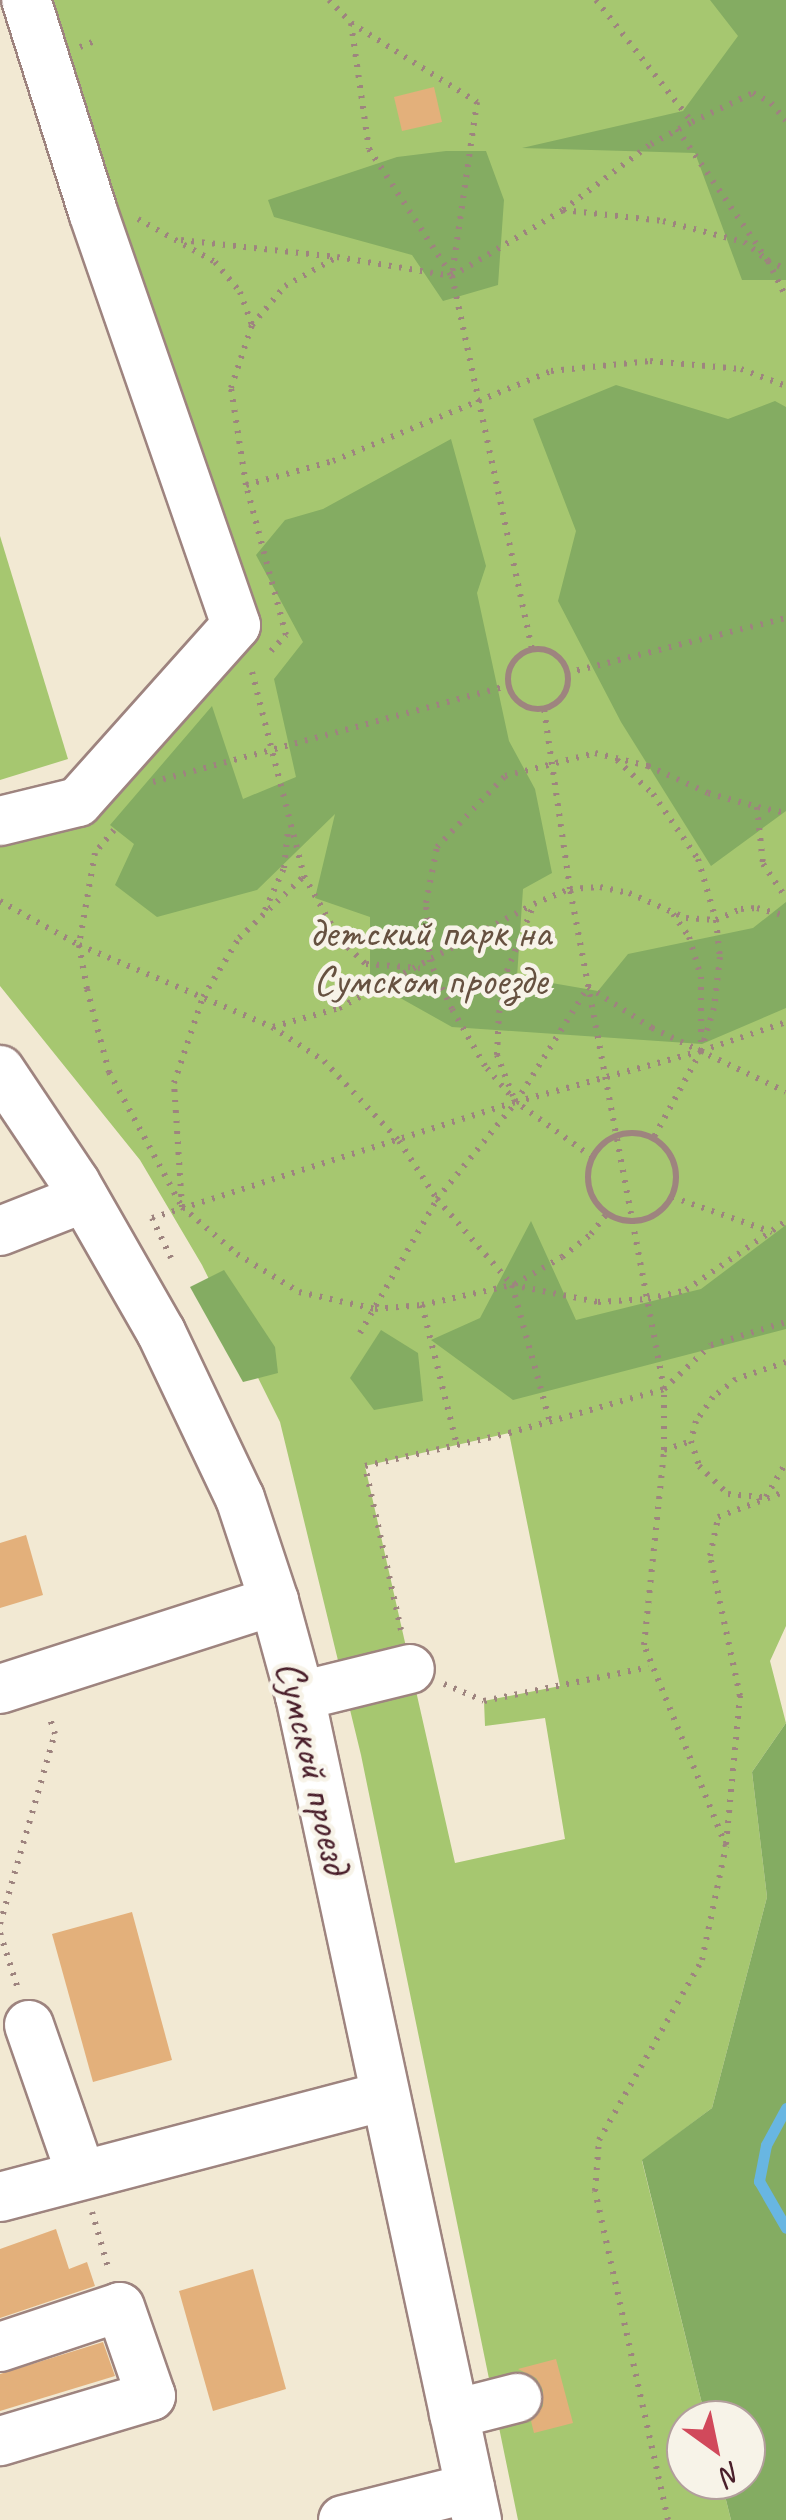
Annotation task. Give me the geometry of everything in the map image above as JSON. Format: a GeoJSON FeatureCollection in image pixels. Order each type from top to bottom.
{"type":"FeatureCollection","features":[{"type":"Feature","properties":{"kind":"street"},"geometry":{"type":"LineString","coordinates":[[0,821],[98,813],[236,624],[93,212],[26,0]]}},
{"type":"Feature","properties":{"kind":"street","name":"Сумской проезд"},"geometry":{"type":"LineString","coordinates":[[0,1070],[84,1198],[161,1332],[240,1498],[300,1696],[474,2504]]}},
{"type":"Feature","properties":{"kind":"street"},"geometry":{"type":"LineString","coordinates":[[0,1231],[84,1198]]}},
{"type":"Feature","properties":{"kind":"street"},"geometry":{"type":"LineString","coordinates":[[18,1683],[274,1601]]}},
{"type":"Feature","properties":{"kind":"street"},"geometry":{"type":"LineString","coordinates":[[300,1696],[410,1669]]}},
{"type":"Feature","properties":{"kind":"street"},"geometry":{"type":"LineString","coordinates":[[29,2025],[80,2174]]}},
{"type":"Feature","properties":{"kind":"street"},"geometry":{"type":"LineString","coordinates":[[0,2197],[385,2096]]}},
{"type":"Feature","properties":{"kind":"street"},"geometry":{"type":"LineString","coordinates":[[0,2347],[120,2306],[151,2396],[0,2441]]}},
{"type":"Feature","properties":{"kind":"street"},"geometry":{"type":"LineString","coordinates":[[454,2414],[517,2398]]}},
{"type":"Feature","properties":{"kind":"street"},"geometry":{"type":"LineString","coordinates":[[344,2520],[474,2504]]}},
{"type":"Feature","properties":{"kind":"path"},"geometry":{"type":"LineString","coordinates":[[329,0],[351,23],[477,102],[452,276],[532,650]]}},
{"type":"Feature","properties":{"kind":"path"},"geometry":{"type":"LineString","coordinates":[[596,0],[692,122]]}},
{"type":"Feature","properties":{"kind":"path"},"geometry":{"type":"LineString","coordinates":[[351,23],[369,149],[452,276]]}},
{"type":"Feature","properties":{"kind":"path"},"geometry":{"type":"LineString","coordinates":[[175,239],[338,257],[452,276],[562,210],[678,129],[753,93],[771,103],[786,121]]}},
{"type":"Feature","properties":{"kind":"path"},"geometry":{"type":"LineString","coordinates":[[678,129],[768,261],[786,297]]}},
{"type":"Feature","properties":{"kind":"path"},"geometry":{"type":"LineString","coordinates":[[93,212],[113,206],[215,262],[240,292],[252,326]]}},
{"type":"Feature","properties":{"kind":"path"},"geometry":{"type":"LineString","coordinates":[[562,210],[663,221],[744,242],[768,261],[786,269]]}},
{"type":"Feature","properties":{"kind":"path"},"geometry":{"type":"LineString","coordinates":[[338,257],[285,286],[252,326],[230,388],[246,485],[286,636],[251,672],[304,876],[340,940],[366,964],[420,968]]}},
{"type":"Feature","properties":{"kind":"path"},"geometry":{"type":"LineString","coordinates":[[246,485],[333,462],[551,371],[650,361],[741,369],[786,386]]}},
{"type":"Feature","properties":{"kind":"path"},"geometry":{"type":"LineString","coordinates":[[568,673],[786,618]]}},
{"type":"Feature","properties":{"kind":"path"},"geometry":{"type":"LineString","coordinates":[[532,650],[555,654],[568,673],[563,696],[544,708],[522,704],[508,685],[513,663],[532,650]]}},
{"type":"Feature","properties":{"kind":"path"},"geometry":{"type":"LineString","coordinates":[[508,685],[152,782],[98,813],[79,944],[109,1072],[182,1207],[237,1254],[299,1292],[375,1309],[422,1305],[512,1285],[562,1257],[591,1234],[608,1212]]}},
{"type":"Feature","properties":{"kind":"path"},"geometry":{"type":"LineString","coordinates":[[544,708],[570,889],[664,1389],[664,1450],[644,1645],[649,1668],[726,1846]]}},
{"type":"Feature","properties":{"kind":"path"},"geometry":{"type":"LineString","coordinates":[[592,1158],[516,1102],[485,1066],[430,962],[426,903],[437,846],[506,776],[594,753],[757,807],[786,812]]}},
{"type":"Feature","properties":{"kind":"path"},"geometry":{"type":"LineString","coordinates":[[614,758],[635,774],[678,826],[698,858],[716,920],[720,957],[714,1008],[700,1051],[654,1138]]}},
{"type":"Feature","properties":{"kind":"path"},"geometry":{"type":"LineString","coordinates":[[141,796],[152,782]]}},
{"type":"Feature","properties":{"kind":"path"},"geometry":{"type":"LineString","coordinates":[[757,807],[763,864],[786,898]]}},
{"type":"Feature","properties":{"kind":"path"},"geometry":{"type":"LineString","coordinates":[[262,916],[284,868],[288,826]]}},
{"type":"Feature","properties":{"kind":"path"},"geometry":{"type":"LineString","coordinates":[[182,1207],[174,1083],[203,997],[239,938],[304,876]]}},
{"type":"Feature","properties":{"kind":"path"},"geometry":{"type":"LineString","coordinates":[[272,1027],[339,1008],[534,904],[570,889],[615,890],[686,918],[716,920],[740,909],[768,908],[786,916]]}},
{"type":"Feature","properties":{"kind":"path"},"geometry":{"type":"LineString","coordinates":[[0,901],[79,944],[272,1027],[324,1061],[398,1141],[437,1199],[512,1285],[550,1422]]}},
{"type":"Feature","properties":{"kind":"path"},"geometry":{"type":"LineString","coordinates":[[516,1102],[497,1054],[498,1013],[507,971],[534,904]]}},
{"type":"Feature","properties":{"kind":"path"},"geometry":{"type":"LineString","coordinates":[[671,911],[689,936],[701,977],[700,1051]]}},
{"type":"Feature","properties":{"kind":"path"},"geometry":{"type":"LineString","coordinates":[[588,987],[652,1028],[786,1092]]}},
{"type":"Feature","properties":{"kind":"path"},"geometry":{"type":"LineString","coordinates":[[360,1333],[437,1199],[516,1102],[588,987]]}},
{"type":"Feature","properties":{"kind":"path"},"geometry":{"type":"LineString","coordinates":[[172,1259],[152,1218],[516,1102],[700,1051],[786,1022]]}},
{"type":"Feature","properties":{"kind":"path"},"geometry":{"type":"LineString","coordinates":[[641,1133],[654,1138],[670,1152],[677,1176],[672,1197],[648,1218],[634,1222],[598,1205],[588,1179],[592,1158],[618,1134],[641,1133]]}},
{"type":"Feature","properties":{"kind":"path"},"geometry":{"type":"LineString","coordinates":[[672,1197],[772,1232]]}},
{"type":"Feature","properties":{"kind":"path"},"geometry":{"type":"LineString","coordinates":[[512,1285],[598,1302],[648,1300],[686,1290],[786,1221]]}},
{"type":"Feature","properties":{"kind":"path"},"geometry":{"type":"LineString","coordinates":[[422,1305],[457,1445]]}},
{"type":"Feature","properties":{"kind":"path"},"geometry":{"type":"LineString","coordinates":[[649,1668],[484,1702],[410,1669],[364,1466],[550,1422],[664,1389],[711,1345],[786,1322]]}},
{"type":"Feature","properties":{"kind":"path"},"geometry":{"type":"LineString","coordinates":[[766,1497],[728,1494],[716,1486],[699,1466],[691,1441],[696,1421],[713,1397],[736,1379],[786,1362]]}},
{"type":"Feature","properties":{"kind":"path"},"geometry":{"type":"LineString","coordinates":[[664,1450],[691,1441]]}},
{"type":"Feature","properties":{"kind":"path"},"geometry":{"type":"LineString","coordinates":[[766,1497],[786,1463]]}},
{"type":"Feature","properties":{"kind":"path"},"geometry":{"type":"LineString","coordinates":[[668,2520],[595,2191],[598,2140],[702,1960],[726,1846],[740,1696],[710,1556],[718,1517],[786,1491]]}},
{"type":"Feature","properties":{"kind":"path"},"geometry":{"type":"LineString","coordinates":[[0,1924],[56,1734],[18,1683]]}},
{"type":"Feature","properties":{"kind":"path"},"geometry":{"type":"LineString","coordinates":[[0,1933],[29,2025]]}},
{"type":"Feature","properties":{"kind":"path"},"geometry":{"type":"LineString","coordinates":[[80,2174],[120,2306]]}},
{"type":"Feature","properties":{"kind":"green space","name":"детский парк на Сумском проезде"},"geometry":{"type":"Polygon","coordinates":[[[43,0],[730,0],[786,60],[786,1626],[770,1661],[786,1723],[752,1772],[767,1897],[712,2108],[642,2161],[701,2400],[666,2400],[666,2500],[726,2500],[731,2520],[518,2520],[361,1755],[280,1422],[202,1265],[140,1160],[0,986],[0,839],[250,631],[43,0]],[[509,1433],[365,1466],[455,1863],[565,1839],[545,1718],[485,1726],[484,1701],[560,1686],[509,1433]]]}},
{"type":"Feature","properties":{"kind":"green space"},"geometry":{"type":"Polygon","coordinates":[[[710,0],[786,0],[786,280],[742,280],[695,153],[522,148],[683,111],[738,36],[710,0]]]}},
{"type":"Feature","properties":{"kind":"green space"},"geometry":{"type":"Polygon","coordinates":[[[486,151],[504,200],[498,285],[443,301],[412,255],[274,217],[268,200],[397,157],[486,151]]]}},
{"type":"Feature","properties":{"kind":"green space"},"geometry":{"type":"Polygon","coordinates":[[[616,385],[728,419],[775,401],[786,407],[786,811],[711,866],[621,722],[558,601],[576,531],[533,419],[616,385]]]}},
{"type":"Feature","properties":{"kind":"green space"},"geometry":{"type":"Polygon","coordinates":[[[451,439],[486,566],[477,593],[509,741],[535,789],[552,873],[523,889],[517,977],[598,991],[628,954],[753,928],[786,902],[786,1008],[702,1044],[452,1027],[370,981],[370,917],[315,898],[335,814],[257,890],[157,917],[115,885],[134,844],[110,825],[212,706],[243,799],[296,777],[274,679],[303,642],[256,555],[285,520],[323,509],[451,439]]]}},
{"type":"Feature","properties":{"kind":"green space"},"geometry":{"type":"Polygon","coordinates":[[[0,536],[68,759],[0,780],[0,536]]]}},
{"type":"Feature","properties":{"kind":"green space"},"geometry":{"type":"Polygon","coordinates":[[[531,1221],[576,1320],[701,1289],[786,1225],[786,1329],[513,1400],[431,1340],[480,1318],[531,1221]]]}},
{"type":"Feature","properties":{"kind":"green space"},"geometry":{"type":"Polygon","coordinates":[[[224,1270],[275,1347],[278,1373],[243,1382],[190,1287],[224,1270]]]}},
{"type":"Feature","properties":{"kind":"green space"},"geometry":{"type":"Polygon","coordinates":[[[381,1330],[418,1353],[423,1401],[374,1410],[350,1378],[381,1330]]]}},
{"type":"Feature","properties":{"kind":"green space"},"geometry":{"type":"Polygon","coordinates":[[[786,1723],[786,2520],[731,2520],[726,2500],[766,2500],[766,2400],[701,2400],[642,2160],[712,2108],[767,1897],[752,1772],[786,1723]]]}},
{"type":"Feature","properties":{"kind":"building"},"geometry":{"type":"Polygon","coordinates":[[[434,87],[442,122],[402,131],[394,97],[434,87]]]}},
{"type":"Feature","properties":{"kind":"building"},"geometry":{"type":"Polygon","coordinates":[[[26,1535],[43,1595],[0,1608],[0,1543],[26,1535]]]}},
{"type":"Feature","properties":{"kind":"building"},"geometry":{"type":"Polygon","coordinates":[[[132,1912],[172,2060],[93,2082],[52,1934],[132,1912]]]}},
{"type":"Feature","properties":{"kind":"building"},"geometry":{"type":"Polygon","coordinates":[[[56,2229],[69,2269],[87,2262],[95,2286],[0,2318],[0,2249],[56,2229]]]}},
{"type":"Feature","properties":{"kind":"building"},"geometry":{"type":"Polygon","coordinates":[[[253,2269],[286,2389],[213,2411],[179,2291],[253,2269]]]}},
{"type":"Feature","properties":{"kind":"building"},"geometry":{"type":"Polygon","coordinates":[[[103,2342],[115,2376],[0,2411],[0,2374],[103,2342]]]}},
{"type":"Feature","properties":{"kind":"building"},"geometry":{"type":"Polygon","coordinates":[[[556,2359],[573,2423],[534,2433],[531,2421],[543,2406],[543,2390],[536,2378],[518,2369],[556,2359]]]}},
{"type":"Feature","properties":{"kind":"waterway"},"geometry":{"type":"LineString","coordinates":[[786,2108],[766,2145],[759,2181],[786,2228]]}}]}
